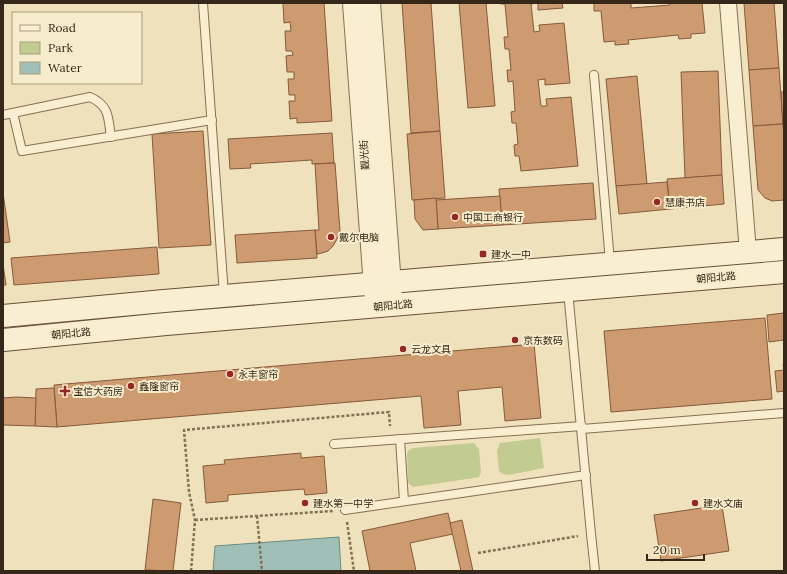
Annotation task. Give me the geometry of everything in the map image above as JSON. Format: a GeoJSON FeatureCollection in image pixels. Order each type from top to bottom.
{"type":"FeatureCollection","features":[{"type":"Feature","properties":{"kind":"main road"},"geometry":{"type":"LineString","coordinates":[[3,316],[784,249]]}},
{"type":"Feature","properties":{"kind":"main road"},"geometry":{"type":"LineString","coordinates":[[614,263],[619,286]]}},
{"type":"Feature","properties":{"kind":"main road"},"geometry":{"type":"LineString","coordinates":[[567,267],[568,290]]}},
{"type":"Feature","properties":{"kind":"main road","name":"朝阳北路"},"geometry":{"type":"LineString","coordinates":[[3,340],[166,324],[784,272]]}},
{"type":"Feature","properties":{"kind":"street","name":"觐光街"},"geometry":{"type":"LineString","coordinates":[[353,3],[384,306]]}},
{"type":"Feature","properties":{"kind":"street","name":"觐光街"},"geometry":{"type":"LineString","coordinates":[[370,3],[382,283]]}},
{"type":"Feature","properties":{"kind":"street"},"geometry":{"type":"LineString","coordinates":[[728,3],[748,252]]}},
{"type":"Feature","properties":{"kind":"lane"},"geometry":{"type":"LineString","coordinates":[[203,3],[224,296]]}},
{"type":"Feature","properties":{"kind":"lane"},"geometry":{"type":"LineString","coordinates":[[594,76],[614,263]]}},
{"type":"Feature","properties":{"kind":"lane"},"geometry":{"type":"LineString","coordinates":[[3,115],[90,97],[104,106],[107,112],[111,137]]}},
{"type":"Feature","properties":{"kind":"lane"},"geometry":{"type":"LineString","coordinates":[[13,113],[22,151],[212,120]]}},
{"type":"Feature","properties":{"kind":"lane"},"geometry":{"type":"LineString","coordinates":[[568,290],[591,534],[596,571]]}},
{"type":"Feature","properties":{"kind":"lane"},"geometry":{"type":"LineString","coordinates":[[334,444],[784,413]]}},
{"type":"Feature","properties":{"kind":"lane"},"geometry":{"type":"LineString","coordinates":[[396,439],[404,501]]}},
{"type":"Feature","properties":{"kind":"lane"},"geometry":{"type":"LineString","coordinates":[[345,510],[586,475]]}},
{"type":"Feature","properties":{"kind":"path"},"geometry":{"type":"LineString","coordinates":[[190,571],[195,520],[188,492],[184,430],[389,412],[396,439]]}},
{"type":"Feature","properties":{"kind":"path"},"geometry":{"type":"LineString","coordinates":[[195,520],[345,510],[354,571]]}},
{"type":"Feature","properties":{"kind":"path"},"geometry":{"type":"LineString","coordinates":[[257,516],[262,571]]}},
{"type":"Feature","properties":{"kind":"path"},"geometry":{"type":"LineString","coordinates":[[478,553],[591,534]]}},
{"type":"Feature","properties":{"kind":"green space"},"geometry":{"type":"Polygon","coordinates":[[[540,438],[544,468],[509,475],[503,474],[499,471],[497,451],[500,443],[540,438]]]}},
{"type":"Feature","properties":{"kind":"green space"},"geometry":{"type":"Polygon","coordinates":[[[474,443],[479,449],[481,472],[479,477],[413,487],[409,484],[407,454],[409,450],[413,448],[474,443]]]}},
{"type":"Feature","properties":{"kind":"water"},"geometry":{"type":"Polygon","coordinates":[[[339,537],[341,571],[213,571],[215,546],[339,537]]]}},
{"type":"Feature","properties":{"kind":"building"},"geometry":{"type":"Polygon","coordinates":[[[283,3],[324,3],[332,121],[297,123],[297,118],[290,119],[289,101],[295,101],[295,95],[289,95],[288,79],[294,79],[294,72],[287,72],[286,56],[293,55],[292,51],[286,51],[285,31],[291,31],[290,22],[284,23],[283,3]]]}},
{"type":"Feature","properties":{"kind":"building"},"geometry":{"type":"Polygon","coordinates":[[[402,3],[431,3],[440,131],[411,133],[402,3]]]}},
{"type":"Feature","properties":{"kind":"building"},"geometry":{"type":"Polygon","coordinates":[[[459,3],[486,3],[495,106],[468,108],[459,3]]]}},
{"type":"Feature","properties":{"kind":"building"},"geometry":{"type":"Polygon","coordinates":[[[501,3],[538,3],[531,4],[534,32],[540,31],[539,25],[564,23],[570,83],[545,85],[545,79],[538,80],[541,106],[547,106],[546,99],[571,97],[578,166],[521,171],[519,156],[515,156],[514,145],[518,144],[516,123],[512,123],[511,112],[515,111],[513,81],[508,82],[507,70],[511,70],[509,49],[505,49],[504,37],[508,37],[505,4],[501,3]]]}},
{"type":"Feature","properties":{"kind":"building"},"geometry":{"type":"Polygon","coordinates":[[[538,3],[562,3],[563,8],[538,10],[538,3]]]}},
{"type":"Feature","properties":{"kind":"building"},"geometry":{"type":"Polygon","coordinates":[[[594,3],[631,3],[631,8],[670,5],[670,3],[702,3],[705,33],[691,34],[691,38],[679,39],[678,35],[628,40],[629,44],[615,45],[615,41],[604,42],[601,11],[594,11],[594,3]]]}},
{"type":"Feature","properties":{"kind":"building"},"geometry":{"type":"Polygon","coordinates":[[[744,3],[774,3],[779,68],[749,70],[744,3]]]}},
{"type":"Feature","properties":{"kind":"building"},"geometry":{"type":"Polygon","coordinates":[[[779,68],[783,124],[753,126],[749,70],[779,68]]]}},
{"type":"Feature","properties":{"kind":"building"},"geometry":{"type":"Polygon","coordinates":[[[718,71],[722,175],[685,178],[681,72],[718,71]]]}},
{"type":"Feature","properties":{"kind":"building"},"geometry":{"type":"Polygon","coordinates":[[[637,76],[647,184],[616,186],[606,79],[637,76]]]}},
{"type":"Feature","properties":{"kind":"building"},"geometry":{"type":"Polygon","coordinates":[[[781,92],[784,92],[784,128],[783,128],[781,92]]]}},
{"type":"Feature","properties":{"kind":"building"},"geometry":{"type":"Polygon","coordinates":[[[783,124],[784,200],[772,201],[765,198],[758,190],[753,126],[783,124]]]}},
{"type":"Feature","properties":{"kind":"building"},"geometry":{"type":"Polygon","coordinates":[[[203,131],[211,245],[159,248],[152,134],[203,131]]]}},
{"type":"Feature","properties":{"kind":"building"},"geometry":{"type":"Polygon","coordinates":[[[440,131],[445,198],[412,200],[407,134],[440,131]]]}},
{"type":"Feature","properties":{"kind":"building"},"geometry":{"type":"Polygon","coordinates":[[[332,133],[334,163],[312,164],[312,160],[250,164],[251,168],[230,169],[228,139],[332,133]]]}},
{"type":"Feature","properties":{"kind":"building"},"geometry":{"type":"Polygon","coordinates":[[[335,163],[340,231],[333,246],[328,251],[317,254],[315,230],[319,230],[315,164],[335,163]]]}},
{"type":"Feature","properties":{"kind":"building"},"geometry":{"type":"Polygon","coordinates":[[[722,175],[724,204],[670,209],[667,179],[722,175]]]}},
{"type":"Feature","properties":{"kind":"building"},"geometry":{"type":"Polygon","coordinates":[[[667,182],[670,209],[619,214],[616,186],[667,182]]]}},
{"type":"Feature","properties":{"kind":"building"},"geometry":{"type":"Polygon","coordinates":[[[593,183],[596,219],[502,225],[499,189],[593,183]]]}},
{"type":"Feature","properties":{"kind":"building"},"geometry":{"type":"Polygon","coordinates":[[[3,193],[10,242],[3,243],[3,193]]]}},
{"type":"Feature","properties":{"kind":"building"},"geometry":{"type":"Polygon","coordinates":[[[500,196],[502,225],[438,229],[436,200],[500,196]]]}},
{"type":"Feature","properties":{"kind":"building"},"geometry":{"type":"Polygon","coordinates":[[[436,198],[438,229],[423,230],[415,219],[414,200],[436,198]]]}},
{"type":"Feature","properties":{"kind":"building"},"geometry":{"type":"Polygon","coordinates":[[[315,230],[317,258],[237,263],[235,235],[315,230]]]}},
{"type":"Feature","properties":{"kind":"building"},"geometry":{"type":"Polygon","coordinates":[[[157,247],[159,274],[14,285],[11,258],[157,247]]]}},
{"type":"Feature","properties":{"kind":"building"},"geometry":{"type":"Polygon","coordinates":[[[3,264],[6,285],[3,285],[3,264]]]}},
{"type":"Feature","properties":{"kind":"building"},"geometry":{"type":"Polygon","coordinates":[[[784,313],[784,340],[769,342],[767,315],[784,313]]]}},
{"type":"Feature","properties":{"kind":"building"},"geometry":{"type":"Polygon","coordinates":[[[765,318],[772,399],[611,412],[604,331],[765,318]]]}},
{"type":"Feature","properties":{"kind":"building"},"geometry":{"type":"Polygon","coordinates":[[[534,344],[541,418],[505,421],[502,387],[458,391],[461,425],[424,428],[421,396],[57,427],[54,385],[534,344]]]}},
{"type":"Feature","properties":{"kind":"building"},"geometry":{"type":"Polygon","coordinates":[[[784,370],[784,391],[777,392],[775,371],[784,370]]]}},
{"type":"Feature","properties":{"kind":"building"},"geometry":{"type":"Polygon","coordinates":[[[54,388],[57,427],[35,426],[36,389],[54,388]]]}},
{"type":"Feature","properties":{"kind":"building"},"geometry":{"type":"Polygon","coordinates":[[[3,398],[36,398],[35,426],[3,425],[3,398]]]}},
{"type":"Feature","properties":{"kind":"building"},"geometry":{"type":"Polygon","coordinates":[[[301,453],[301,458],[324,456],[327,493],[305,495],[304,489],[228,495],[228,501],[206,503],[203,466],[225,464],[224,460],[301,453]]]}},
{"type":"Feature","properties":{"kind":"building"},"geometry":{"type":"Polygon","coordinates":[[[153,499],[181,503],[173,571],[145,570],[153,499]]]}},
{"type":"Feature","properties":{"kind":"building"},"geometry":{"type":"Polygon","coordinates":[[[722,505],[729,551],[661,561],[654,515],[722,505]]]}},
{"type":"Feature","properties":{"kind":"building"},"geometry":{"type":"Polygon","coordinates":[[[448,513],[453,534],[410,543],[416,571],[370,571],[362,531],[448,513]]]}},
{"type":"Feature","properties":{"kind":"building"},"geometry":{"type":"Polygon","coordinates":[[[462,520],[473,571],[461,571],[450,523],[462,520]]]}},
{"type":"Feature","properties":{"kind":"place","name":"慧康书店"},"geometry":{"type":"Point","coordinates":[657,202]}},
{"type":"Feature","properties":{"kind":"place","name":"中国工商银行"},"geometry":{"type":"Point","coordinates":[455,217]}},
{"type":"Feature","properties":{"kind":"place","name":"戴尔电脑"},"geometry":{"type":"Point","coordinates":[331,237]}},
{"type":"Feature","properties":{"kind":"place","name":"建水一中"},"geometry":{"type":"Point","coordinates":[483,254]}},
{"type":"Feature","properties":{"kind":"place","name":"京东数码"},"geometry":{"type":"Point","coordinates":[515,340]}},
{"type":"Feature","properties":{"kind":"place","name":"云龙文具"},"geometry":{"type":"Point","coordinates":[403,349]}},
{"type":"Feature","properties":{"kind":"place","name":"永丰窗帘"},"geometry":{"type":"Point","coordinates":[230,374]}},
{"type":"Feature","properties":{"kind":"place","name":"鑫隆窗帘"},"geometry":{"type":"Point","coordinates":[131,386]}},
{"type":"Feature","properties":{"kind":"place","name":"宝信大药房"},"geometry":{"type":"Point","coordinates":[65,391]}},
{"type":"Feature","properties":{"kind":"place","name":"建水第一中学"},"geometry":{"type":"Point","coordinates":[305,503]}},
{"type":"Feature","properties":{"kind":"place","name":"建水文庙"},"geometry":{"type":"Point","coordinates":[695,503]}}]}
